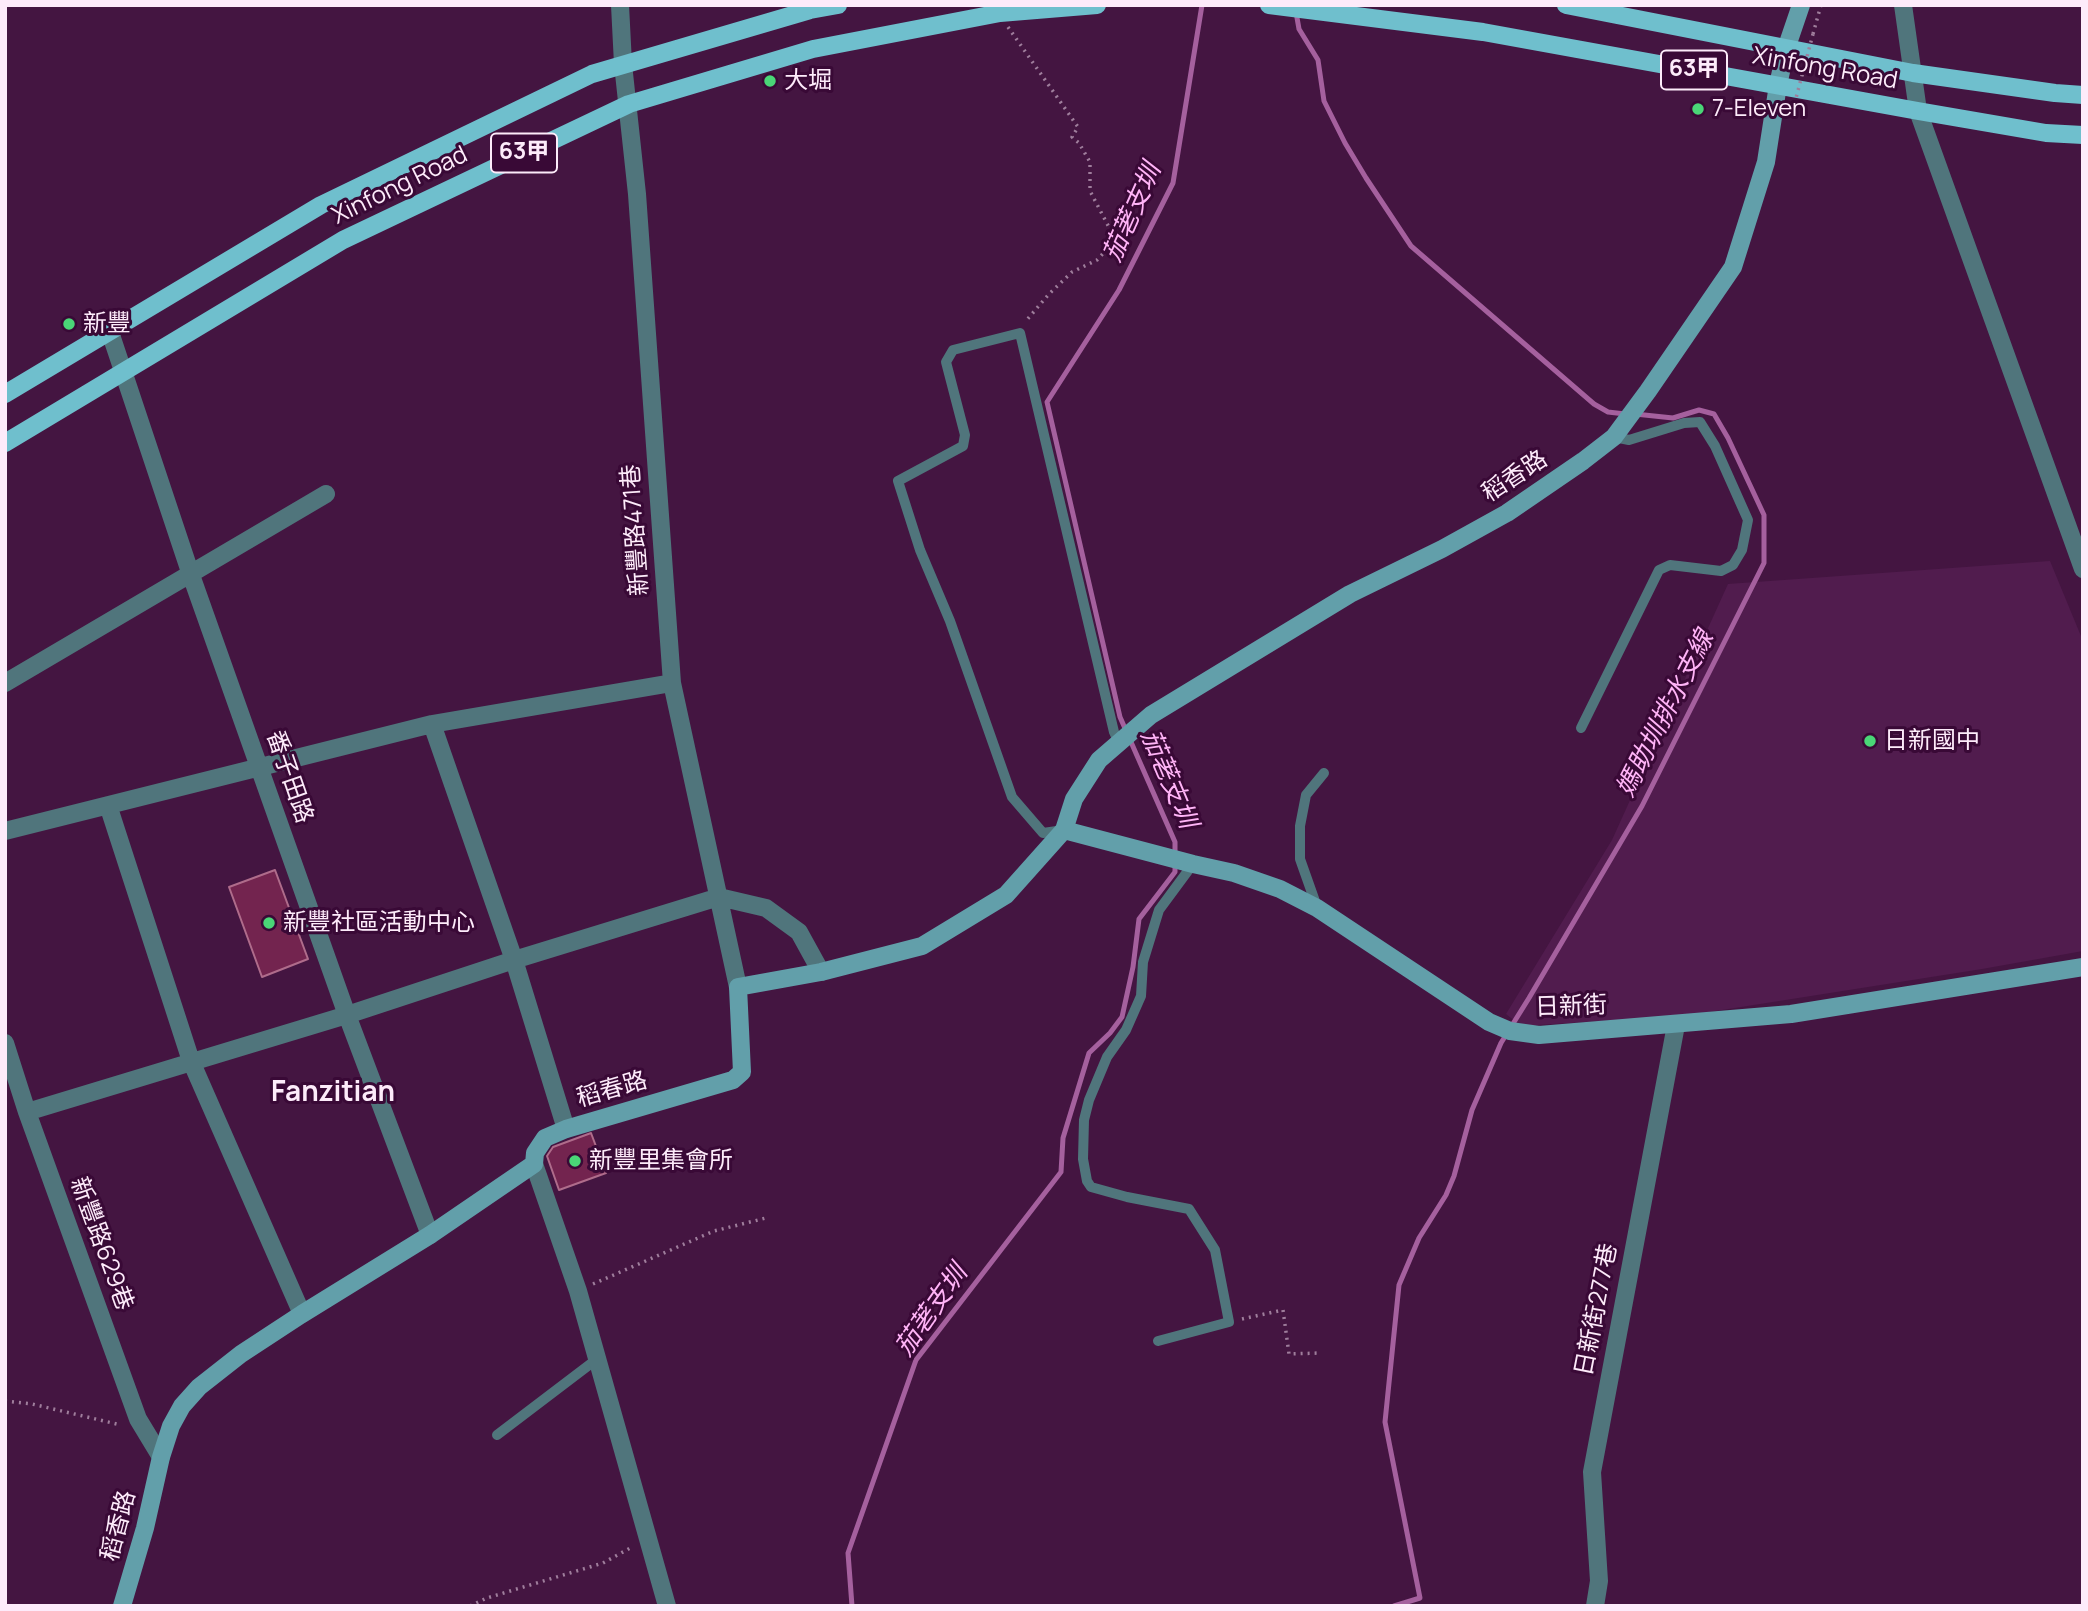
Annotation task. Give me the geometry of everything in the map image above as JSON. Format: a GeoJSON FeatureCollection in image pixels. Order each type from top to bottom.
{"type":"FeatureCollection","features":[{"type":"Feature","properties":{"kind":"main road","name":"Xinfong Road"},"geometry":{"type":"LineString","coordinates":[[5,394],[321,205],[592,74],[810,10],[838,5]]}},
{"type":"Feature","properties":{"kind":"main road","name":"Xinfong Road"},"geometry":{"type":"LineString","coordinates":[[5,443],[343,240],[629,104],[813,49],[1000,13],[1097,5]]}},
{"type":"Feature","properties":{"kind":"main road","name":"Xinfong Road"},"geometry":{"type":"LineString","coordinates":[[1566,5],[1913,73],[2055,93],[2083,94]]}},
{"type":"Feature","properties":{"kind":"main road","name":"Xinfong Road"},"geometry":{"type":"LineString","coordinates":[[1287,7],[1483,32],[2046,133],[2083,135]]}},
{"type":"Feature","properties":{"kind":"street","name":"新豐路471巷"},"geometry":{"type":"LineString","coordinates":[[620,5],[623,64],[638,208],[672,683],[738,987]]}},
{"type":"Feature","properties":{"kind":"street","name":"稻香路"},"geometry":{"type":"LineString","coordinates":[[1064,830],[1074,799],[1099,760],[1152,715],[1350,594],[1442,549],[1507,513],[1614,437],[1733,267],[1766,162],[1786,49],[1801,5]]}},
{"type":"Feature","properties":{"kind":"street"},"geometry":{"type":"LineString","coordinates":[[1903,5],[1918,111],[2083,569]]}},
{"type":"Feature","properties":{"kind":"street","name":"番子田路"},"geometry":{"type":"LineString","coordinates":[[110,331],[191,575],[346,1014],[430,1236]]}},
{"type":"Feature","properties":{"kind":"street"},"geometry":{"type":"LineString","coordinates":[[5,683],[326,494]]}},
{"type":"Feature","properties":{"kind":"street"},"geometry":{"type":"LineString","coordinates":[[5,831],[432,724],[672,683]]}},
{"type":"Feature","properties":{"kind":"street"},"geometry":{"type":"LineString","coordinates":[[432,724],[514,960],[566,1129]]}},
{"type":"Feature","properties":{"kind":"street"},"geometry":{"type":"LineString","coordinates":[[108,805],[191,1061],[302,1314]]}},
{"type":"Feature","properties":{"kind":"street"},"geometry":{"type":"LineString","coordinates":[[738,987],[821,972],[922,946],[1006,895],[1064,830]]}},
{"type":"Feature","properties":{"kind":"street","name":"日新街"},"geometry":{"type":"LineString","coordinates":[[1064,830],[1234,873],[1280,889],[1317,908],[1489,1022],[1510,1031],[1539,1035],[1791,1014],[2083,967]]}},
{"type":"Feature","properties":{"kind":"street"},"geometry":{"type":"LineString","coordinates":[[27,1112],[719,897],[766,908],[799,932],[821,972]]}},
{"type":"Feature","properties":{"kind":"street","name":"稻春路"},"geometry":{"type":"LineString","coordinates":[[161,1457],[171,1426],[182,1406],[199,1387],[241,1354],[430,1236],[534,1164],[535,1153],[545,1138],[566,1129],[733,1080],[742,1072],[738,987]]}},
{"type":"Feature","properties":{"kind":"street","name":"日新街277巷"},"geometry":{"type":"LineString","coordinates":[[1595,1606],[1599,1581],[1592,1472],[1676,1025]]}},
{"type":"Feature","properties":{"kind":"street","name":"新豐路629巷"},"geometry":{"type":"LineString","coordinates":[[5,1043],[27,1112],[138,1419],[161,1457]]}},
{"type":"Feature","properties":{"kind":"street"},"geometry":{"type":"LineString","coordinates":[[534,1164],[578,1291],[667,1606]]}},
{"type":"Feature","properties":{"kind":"street","name":"稻香路"},"geometry":{"type":"LineString","coordinates":[[122,1606],[145,1528],[161,1457]]}},
{"type":"Feature","properties":{"kind":"lane"},"geometry":{"type":"LineString","coordinates":[[1064,830],[1043,833],[1012,797],[950,621],[920,550],[898,481],[963,446],[965,435],[946,362],[953,350],[1020,333],[1114,732],[1119,743]]}},
{"type":"Feature","properties":{"kind":"lane"},"geometry":{"type":"LineString","coordinates":[[1581,728],[1659,570],[1670,565],[1721,571],[1733,565],[1742,550],[1748,520],[1715,446],[1700,422],[1684,423],[1629,440],[1614,437]]}},
{"type":"Feature","properties":{"kind":"lane"},"geometry":{"type":"LineString","coordinates":[[1317,908],[1300,859],[1300,826],[1306,795],[1324,773]]}},
{"type":"Feature","properties":{"kind":"lane"},"geometry":{"type":"LineString","coordinates":[[1158,1341],[1229,1322],[1215,1250],[1189,1209],[1091,1187],[1087,1181],[1083,1159],[1084,1120],[1089,1100],[1107,1057],[1126,1030],[1141,996],[1143,962],[1160,910],[1192,864]]}},
{"type":"Feature","properties":{"kind":"lane"},"geometry":{"type":"LineString","coordinates":[[497,1435],[597,1359]]}},
{"type":"Feature","properties":{"kind":"path"},"geometry":{"type":"LineString","coordinates":[[1791,117],[1821,5]]}},
{"type":"Feature","properties":{"kind":"path"},"geometry":{"type":"LineString","coordinates":[[1000,13],[1012,36],[1078,127],[1072,137],[1079,143],[1090,162],[1090,191],[1113,235],[1110,246],[1097,260],[1072,272],[1049,294],[1023,325],[1020,333]]}},
{"type":"Feature","properties":{"kind":"path"},"geometry":{"type":"LineString","coordinates":[[578,1291],[714,1231],[766,1218]]}},
{"type":"Feature","properties":{"kind":"path"},"geometry":{"type":"LineString","coordinates":[[1229,1322],[1283,1310],[1289,1354],[1319,1353]]}},
{"type":"Feature","properties":{"kind":"path"},"geometry":{"type":"LineString","coordinates":[[5,1401],[32,1404],[145,1430]]}},
{"type":"Feature","properties":{"kind":"path"},"geometry":{"type":"LineString","coordinates":[[470,1606],[487,1598],[603,1563],[648,1537]]}},
{"type":"Feature","properties":{"kind":"shaded area","name":"日新國中"},"geometry":{"type":"Polygon","coordinates":[[[2050,561],[2083,641],[2083,951],[1684,1016],[1521,1026],[1506,1014],[1612,840],[1728,584],[2050,561]]]}},
{"type":"Feature","properties":{"kind":"building","name":"新豐社區活動中心"},"geometry":{"type":"Polygon","coordinates":[[[275,870],[308,959],[262,977],[229,887],[275,870]]]}},
{"type":"Feature","properties":{"kind":"building","name":"新豐里集會所"},"geometry":{"type":"Polygon","coordinates":[[[591,1133],[606,1173],[559,1190],[547,1156],[553,1147],[591,1133]]]}},
{"type":"Feature","properties":{"kind":"waterway","name":"茄荖支圳"},"geometry":{"type":"LineString","coordinates":[[852,1606],[848,1553],[916,1360],[1061,1172],[1063,1138],[1089,1053],[1122,1017],[1133,967],[1139,919],[1175,872],[1175,842],[1120,717],[1047,402],[1119,290],[1173,183],[1202,5]]}},
{"type":"Feature","properties":{"kind":"waterway","name":"媽助圳排水支線"},"geometry":{"type":"LineString","coordinates":[[1296,12],[1299,29],[1318,60],[1324,101],[1345,143],[1411,246],[1594,404],[1608,412],[1625,414]]}},
{"type":"Feature","properties":{"kind":"waterway","name":"媽助圳排水支線"},"geometry":{"type":"LineString","coordinates":[[1394,1606],[1420,1598],[1385,1422],[1399,1285],[1419,1238],[1446,1195],[1472,1110],[1501,1043],[1642,806],[1764,563],[1764,515],[1714,414],[1699,410],[1673,418],[1635,414]]}},
{"type":"Feature","properties":{"kind":"place","name":"大堀"},"geometry":{"type":"Point","coordinates":[770,81]}},
{"type":"Feature","properties":{"kind":"place","name":"7-Eleven"},"geometry":{"type":"Point","coordinates":[1698,109]}},
{"type":"Feature","properties":{"kind":"place","name":"新豐"},"geometry":{"type":"Point","coordinates":[69,324]}},
{"type":"Feature","properties":{"kind":"place","name":"日新國中"},"geometry":{"type":"Point","coordinates":[1870,741]}},
{"type":"Feature","properties":{"kind":"place","name":"新豐社區活動中心"},"geometry":{"type":"Point","coordinates":[269,923]}},
{"type":"Feature","properties":{"kind":"place","name":"新豐里集會所"},"geometry":{"type":"Point","coordinates":[575,1161]}},
{"type":"Feature","properties":{"kind":"district","name":"Fanzitian"},"geometry":{"type":"Point","coordinates":[333,1093]}}]}
